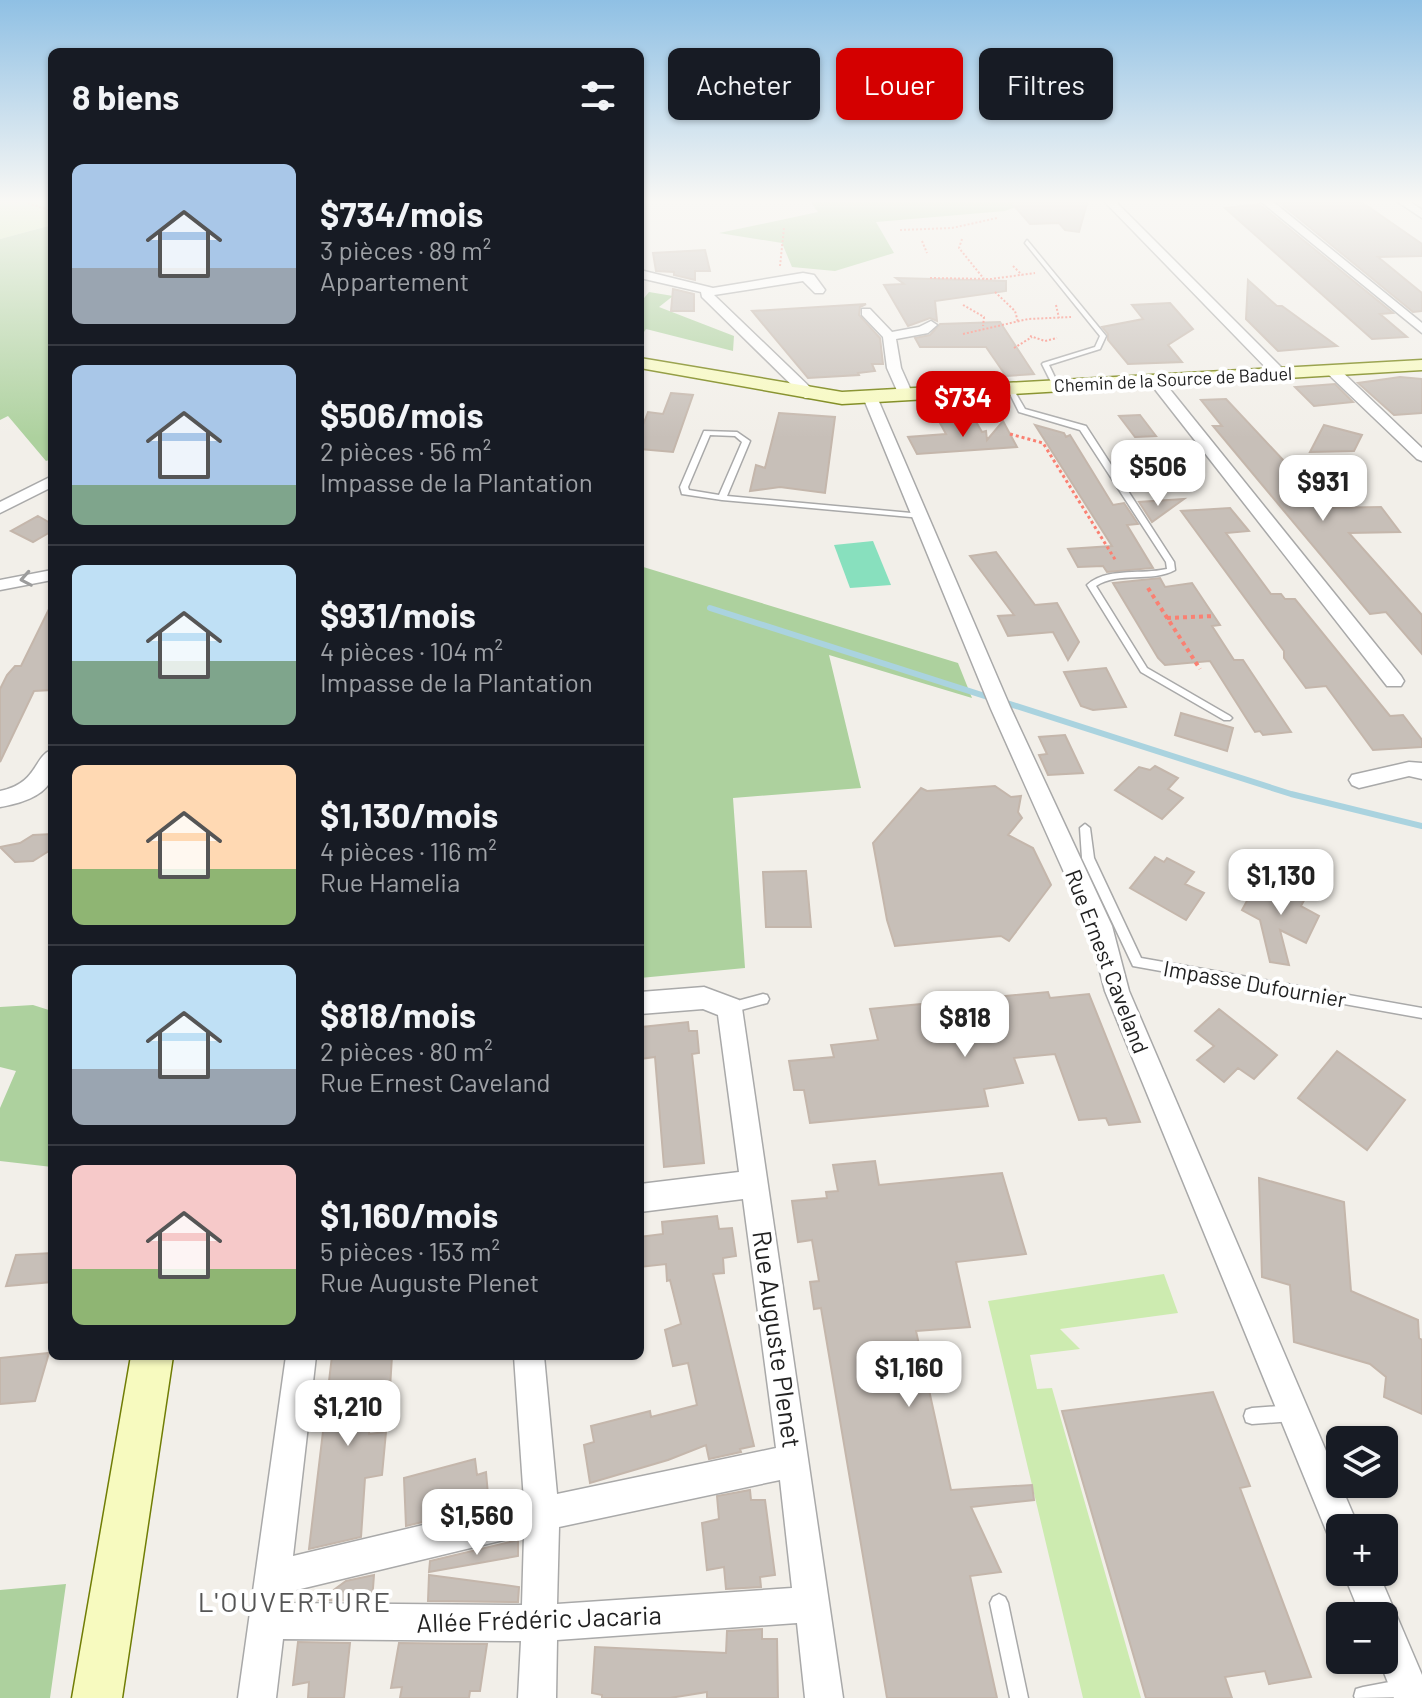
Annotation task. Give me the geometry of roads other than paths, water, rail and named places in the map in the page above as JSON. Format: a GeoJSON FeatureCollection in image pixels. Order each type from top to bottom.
{"type":"FeatureCollection","features":[{"type":"Feature","properties":{"kind":"street"},"geometry":{"type":"LineString","coordinates":[[662,279],[712,291]]}},
{"type":"Feature","properties":{"kind":"street"},"geometry":{"type":"LineString","coordinates":[[786,279],[706,294],[708,300],[810,395]]}},
{"type":"Feature","properties":{"kind":"street"},"geometry":{"type":"LineString","coordinates":[[809,279],[819,290]]}},
{"type":"Feature","properties":{"kind":"street"},"geometry":{"type":"LineString","coordinates":[[1186,279],[1279,373]]}},
{"type":"Feature","properties":{"kind":"street"},"geometry":{"type":"LineString","coordinates":[[1361,279],[1422,329]]}},
{"type":"Feature","properties":{"kind":"street"},"geometry":{"type":"LineString","coordinates":[[866,312],[889,336],[894,368],[906,395]]}},
{"type":"Feature","properties":{"kind":"street"},"geometry":{"type":"LineString","coordinates":[[889,336],[923,330],[931,325]]}},
{"type":"Feature","properties":{"kind":"street","name":"Chemin de la Source de Baduel"},"geometry":{"type":"LineString","coordinates":[[644,364],[810,395],[870,397],[1422,365]]}},
{"type":"Feature","properties":{"kind":"street"},"geometry":{"type":"LineString","coordinates":[[1332,370],[1422,456]]}},
{"type":"Feature","properties":{"kind":"street"},"geometry":{"type":"LineString","coordinates":[[1155,380],[1394,681]]}},
{"type":"Feature","properties":{"kind":"street","name":"Rue Ernest Caveland"},"geometry":{"type":"LineString","coordinates":[[870,397],[997,700],[1100,926],[1117,991],[1336,1514]]}},
{"type":"Feature","properties":{"kind":"street"},"geometry":{"type":"LineString","coordinates":[[0,508],[48,483]]}},
{"type":"Feature","properties":{"kind":"street"},"geometry":{"type":"LineString","coordinates":[[0,585],[48,576]]}},
{"type":"Feature","properties":{"kind":"street"},"geometry":{"type":"LineString","coordinates":[[0,799],[27,792],[36,785],[48,764]]}},
{"type":"Feature","properties":{"kind":"street"},"geometry":{"type":"LineString","coordinates":[[1359,780],[1409,769],[1422,771]]}},
{"type":"Feature","properties":{"kind":"street"},"geometry":{"type":"LineString","coordinates":[[644,1003],[717,1003]]}},
{"type":"Feature","properties":{"kind":"street","name":"Rue Auguste Plenet"},"geometry":{"type":"LineString","coordinates":[[717,1003],[756,1184],[824,1698]]}},
{"type":"Feature","properties":{"kind":"street"},"geometry":{"type":"LineString","coordinates":[[644,1198],[756,1184]]}},
{"type":"Feature","properties":{"kind":"street"},"geometry":{"type":"LineString","coordinates":[[97,1698],[151,1360]]}},
{"type":"Feature","properties":{"kind":"street"},"geometry":{"type":"LineString","coordinates":[[257,1698],[300,1360]]}},
{"type":"Feature","properties":{"kind":"street"},"geometry":{"type":"LineString","coordinates":[[529,1360],[542,1514],[537,1698]]}},
{"type":"Feature","properties":{"kind":"street"},"geometry":{"type":"LineString","coordinates":[[272,1578],[542,1514],[794,1461]]}},
{"type":"Feature","properties":{"kind":"street","name":"Allée Frédéric Jacaria"},"geometry":{"type":"LineString","coordinates":[[266,1621],[541,1623],[811,1604]]}},
{"type":"Feature","properties":{"kind":"street"},"geometry":{"type":"LineString","coordinates":[[1398,1662],[1411,1693]]}},
{"type":"Feature","properties":{"kind":"lane"},"geometry":{"type":"LineString","coordinates":[[1056,386],[1045,364],[1098,348],[1103,336],[1058,279]]}},
{"type":"Feature","properties":{"kind":"lane"},"geometry":{"type":"LineString","coordinates":[[1010,388],[1022,410],[1083,428],[1170,562],[1171,570],[1159,575],[1099,578],[1091,585],[1144,670],[1227,718]]}},
{"type":"Feature","properties":{"kind":"lane"},"geometry":{"type":"LineString","coordinates":[[722,498],[746,441],[737,434],[713,432],[705,436],[684,487],[685,492],[722,498],[922,516]]}},
{"type":"Feature","properties":{"kind":"lane","name":"Impasse Dufournier"},"geometry":{"type":"LineString","coordinates":[[1085,828],[1088,858],[1137,962],[1422,1013]]}},
{"type":"Feature","properties":{"kind":"lane"},"geometry":{"type":"LineString","coordinates":[[717,1003],[763,999]]}},
{"type":"Feature","properties":{"kind":"lane"},"geometry":{"type":"LineString","coordinates":[[1252,1416],[1294,1413]]}},
{"type":"Feature","properties":{"kind":"lane"},"geometry":{"type":"LineString","coordinates":[[999,1603],[1019,1698]]}},
{"type":"Feature","properties":{"kind":"lane"},"geometry":{"type":"LineString","coordinates":[[1363,1696],[1411,1693]]}},
{"type":"Feature","properties":{"kind":"waterway"},"geometry":{"type":"LineString","coordinates":[[710,608],[1291,794],[1422,826]]}},
{"type":"Feature","properties":{"kind":"district","name":"L'OUVERTURE"},"geometry":{"type":"Point","coordinates":[295,1601]}}]}
